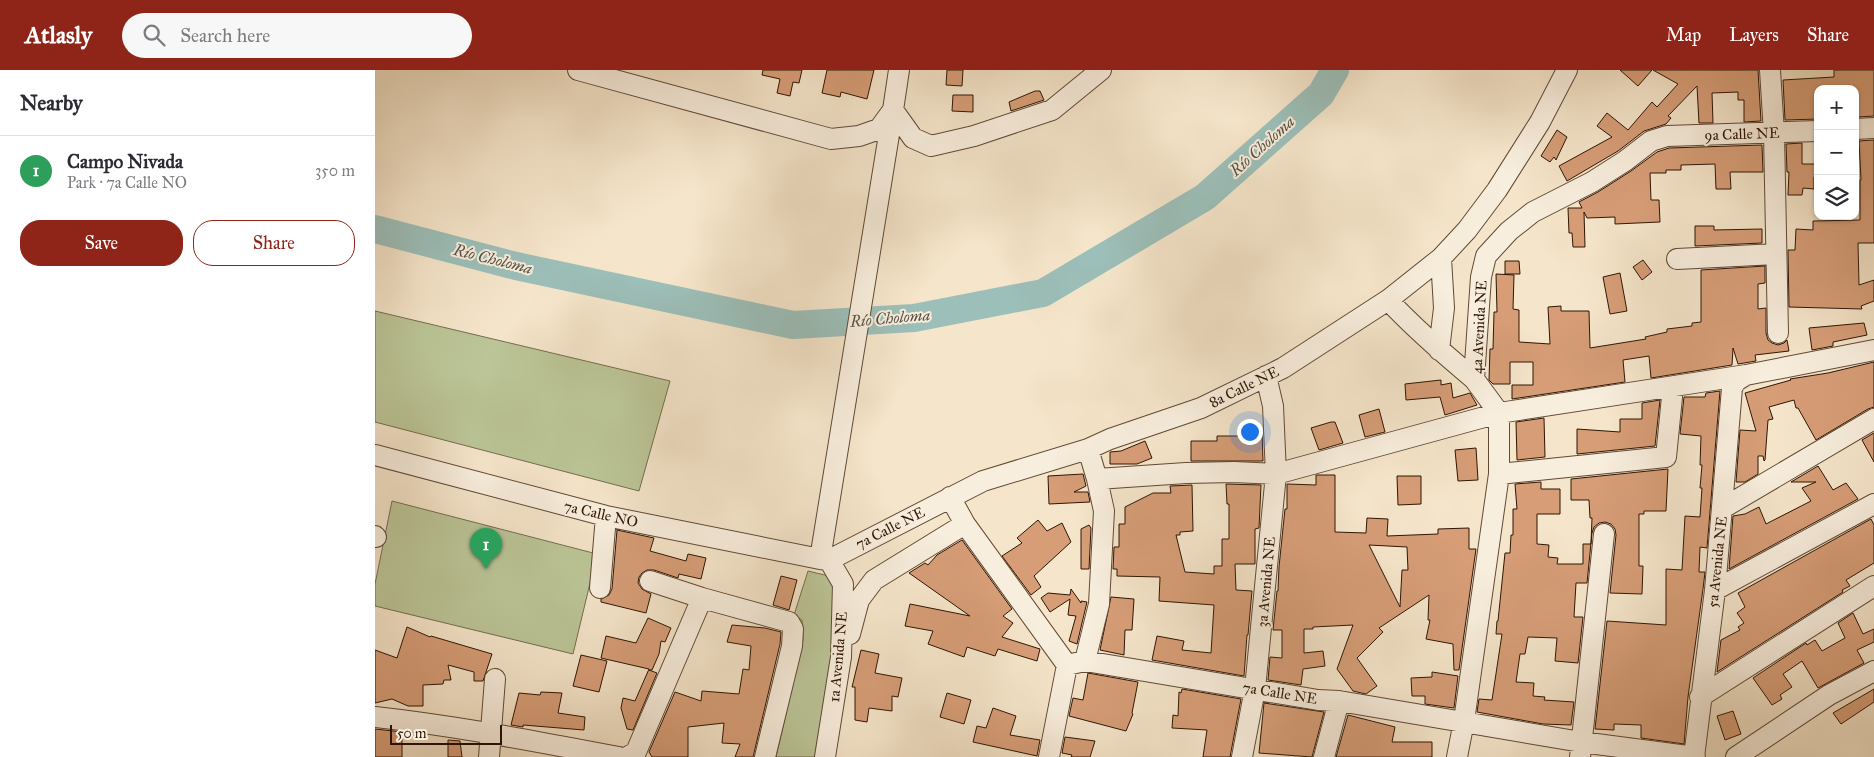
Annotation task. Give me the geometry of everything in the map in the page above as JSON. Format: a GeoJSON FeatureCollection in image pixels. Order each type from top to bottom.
{"type":"FeatureCollection","features":[{"type":"Feature","properties":{"kind":"street"},"geometry":{"type":"LineString","coordinates":[[578,70],[831,139],[859,136],[879,129],[893,110]]}},
{"type":"Feature","properties":{"kind":"street"},"geometry":{"type":"LineString","coordinates":[[825,560],[825,533],[887,155],[899,70]]}},
{"type":"Feature","properties":{"kind":"street"},"geometry":{"type":"LineString","coordinates":[[893,110],[913,138],[931,146],[974,136],[1052,110],[1101,70]]}},
{"type":"Feature","properties":{"kind":"street","name":"8a Calle NE"},"geometry":{"type":"LineString","coordinates":[[1088,449],[1110,439],[1201,408],[1283,368],[1388,300],[1441,258],[1467,230],[1497,190],[1540,122],[1567,70]]}},
{"type":"Feature","properties":{"kind":"street"},"geometry":{"type":"LineString","coordinates":[[1770,70],[1774,133],[1778,333]]}},
{"type":"Feature","properties":{"kind":"street"},"geometry":{"type":"LineString","coordinates":[[1859,129],[1874,128]]}},
{"type":"Feature","properties":{"kind":"street","name":"9a Calle NE"},"geometry":{"type":"LineString","coordinates":[[1667,136],[1814,131]]}},
{"type":"Feature","properties":{"kind":"street","name":"4a Avenida NE"},"geometry":{"type":"LineString","coordinates":[[1499,412],[1475,379],[1481,277],[1487,256],[1509,231],[1533,212],[1592,182],[1625,161],[1651,141],[1667,136]]}},
{"type":"Feature","properties":{"kind":"street"},"geometry":{"type":"LineString","coordinates":[[1677,260],[1776,254]]}},
{"type":"Feature","properties":{"kind":"street"},"geometry":{"type":"LineString","coordinates":[[1439,350],[1444,308],[1441,258]]}},
{"type":"Feature","properties":{"kind":"street"},"geometry":{"type":"LineString","coordinates":[[1388,300],[1411,325],[1475,379]]}},
{"type":"Feature","properties":{"kind":"street"},"geometry":{"type":"LineString","coordinates":[[1097,479],[1186,473],[1234,472],[1276,474],[1499,412],[1746,375],[1874,350]]}},
{"type":"Feature","properties":{"kind":"street","name":"5a Avenida NE"},"geometry":{"type":"LineString","coordinates":[[1694,757],[1715,590],[1723,508],[1731,388],[1736,381],[1746,375]]}},
{"type":"Feature","properties":{"kind":"street","name":"3a Avenida NE"},"geometry":{"type":"LineString","coordinates":[[1242,757],[1255,689],[1276,474],[1273,406],[1266,376]]}},
{"type":"Feature","properties":{"kind":"street"},"geometry":{"type":"LineString","coordinates":[[1499,474],[1666,457],[1673,386]]}},
{"type":"Feature","properties":{"kind":"street"},"geometry":{"type":"LineString","coordinates":[[1457,757],[1464,721],[1499,474],[1499,412]]}},
{"type":"Feature","properties":{"kind":"street"},"geometry":{"type":"LineString","coordinates":[[1723,508],[1874,419]]}},
{"type":"Feature","properties":{"kind":"street"},"geometry":{"type":"LineString","coordinates":[[1049,757],[1076,663],[1099,604],[1104,511],[1088,449]]}},
{"type":"Feature","properties":{"kind":"street","name":"7a Calle NE"},"geometry":{"type":"LineString","coordinates":[[825,560],[983,481],[1088,449]]}},
{"type":"Feature","properties":{"kind":"street","name":"7a Calle NO"},"geometry":{"type":"LineString","coordinates":[[375,455],[606,516],[825,560]]}},
{"type":"Feature","properties":{"kind":"street"},"geometry":{"type":"LineString","coordinates":[[951,497],[965,524],[1076,663]]}},
{"type":"Feature","properties":{"kind":"street"},"geometry":{"type":"LineString","coordinates":[[1715,590],[1874,504]]}},
{"type":"Feature","properties":{"kind":"street"},"geometry":{"type":"LineString","coordinates":[[600,588],[606,516]]}},
{"type":"Feature","properties":{"kind":"street"},"geometry":{"type":"LineString","coordinates":[[841,657],[850,637],[859,600],[874,580],[965,524]]}},
{"type":"Feature","properties":{"kind":"street"},"geometry":{"type":"LineString","coordinates":[[1581,749],[1604,534]]}},
{"type":"Feature","properties":{"kind":"street","name":"1a Avenida NE"},"geometry":{"type":"LineString","coordinates":[[825,560],[843,584],[841,657],[825,757]]}},
{"type":"Feature","properties":{"kind":"street"},"geometry":{"type":"LineString","coordinates":[[650,581],[702,598],[789,622],[793,629],[793,646],[765,757]]}},
{"type":"Feature","properties":{"kind":"street"},"geometry":{"type":"LineString","coordinates":[[1701,697],[1874,586]]}},
{"type":"Feature","properties":{"kind":"street"},"geometry":{"type":"LineString","coordinates":[[375,717],[627,755],[702,598]]}},
{"type":"Feature","properties":{"kind":"street","name":"7a Calle NE"},"geometry":{"type":"LineString","coordinates":[[1076,663],[1464,721],[1581,749],[1694,757]]}},
{"type":"Feature","properties":{"kind":"street"},"geometry":{"type":"LineString","coordinates":[[1736,757],[1829,695],[1874,671]]}},
{"type":"Feature","properties":{"kind":"street"},"geometry":{"type":"LineString","coordinates":[[489,757],[495,679]]}},
{"type":"Feature","properties":{"kind":"street"},"geometry":{"type":"LineString","coordinates":[[1324,757],[1339,701]]}},
{"type":"Feature","properties":{"kind":"green space"},"geometry":{"type":"Polygon","coordinates":[[[375,311],[670,381],[639,491],[375,422],[375,311]]]}},
{"type":"Feature","properties":{"kind":"green space"},"geometry":{"type":"Polygon","coordinates":[[[392,501],[597,554],[573,654],[375,606],[375,584],[392,501]]]}},
{"type":"Feature","properties":{"kind":"green space"},"geometry":{"type":"Polygon","coordinates":[[[808,571],[829,576],[836,586],[839,606],[817,757],[776,757],[803,640],[802,620],[794,615],[808,571]]]}},
{"type":"Feature","properties":{"kind":"building"},"geometry":{"type":"Polygon","coordinates":[[[763,70],[802,70],[799,83],[793,82],[790,96],[777,93],[780,79],[762,75],[763,70]]]}},
{"type":"Feature","properties":{"kind":"building"},"geometry":{"type":"Polygon","coordinates":[[[827,70],[874,70],[867,99],[841,92],[840,97],[822,93],[827,70]]]}},
{"type":"Feature","properties":{"kind":"building"},"geometry":{"type":"Polygon","coordinates":[[[947,70],[963,70],[962,86],[946,85],[947,70]]]}},
{"type":"Feature","properties":{"kind":"building"},"geometry":{"type":"Polygon","coordinates":[[[1620,70],[1652,70],[1638,86],[1620,70]]]}},
{"type":"Feature","properties":{"kind":"building"},"geometry":{"type":"Polygon","coordinates":[[[1653,70],[1758,70],[1761,121],[1744,122],[1744,100],[1738,100],[1738,92],[1712,93],[1713,123],[1699,123],[1697,86],[1668,116],[1671,118],[1666,124],[1644,131],[1618,151],[1567,181],[1559,166],[1612,137],[1597,126],[1607,113],[1628,130],[1652,102],[1657,107],[1678,84],[1653,70]]]}},
{"type":"Feature","properties":{"kind":"building"},"geometry":{"type":"Polygon","coordinates":[[[1834,70],[1874,70],[1874,116],[1859,117],[1859,85],[1814,85],[1814,119],[1785,120],[1783,80],[1834,77],[1834,70]]]}},
{"type":"Feature","properties":{"kind":"building"},"geometry":{"type":"Polygon","coordinates":[[[1035,91],[1040,91],[1044,100],[1011,111],[1009,102],[1035,91]]]}},
{"type":"Feature","properties":{"kind":"building"},"geometry":{"type":"Polygon","coordinates":[[[953,95],[973,95],[973,112],[952,111],[953,95]]]}},
{"type":"Feature","properties":{"kind":"building"},"geometry":{"type":"Polygon","coordinates":[[[1557,130],[1567,137],[1556,160],[1554,157],[1550,162],[1541,156],[1557,130]]]}},
{"type":"Feature","properties":{"kind":"building"},"geometry":{"type":"Polygon","coordinates":[[[1874,140],[1874,243],[1858,243],[1859,285],[1874,280],[1874,301],[1861,306],[1862,309],[1789,307],[1788,250],[1795,250],[1796,229],[1813,230],[1813,221],[1860,220],[1861,180],[1859,141],[1874,140]]]}},
{"type":"Feature","properties":{"kind":"building"},"geometry":{"type":"Polygon","coordinates":[[[1802,143],[1802,164],[1814,164],[1814,189],[1803,188],[1802,195],[1788,195],[1789,172],[1787,172],[1786,144],[1802,143]]]}},
{"type":"Feature","properties":{"kind":"building"},"geometry":{"type":"Polygon","coordinates":[[[1762,145],[1763,172],[1730,172],[1731,189],[1716,189],[1715,164],[1681,165],[1681,170],[1666,170],[1666,173],[1650,173],[1651,200],[1659,200],[1660,222],[1615,224],[1615,217],[1587,218],[1584,212],[1585,247],[1573,247],[1572,233],[1569,233],[1568,208],[1582,208],[1579,202],[1631,171],[1657,152],[1669,148],[1762,145]]]}},
{"type":"Feature","properties":{"kind":"building"},"geometry":{"type":"Polygon","coordinates":[[[1695,226],[1714,226],[1714,230],[1762,229],[1762,243],[1695,246],[1695,226]]]}},
{"type":"Feature","properties":{"kind":"building"},"geometry":{"type":"Polygon","coordinates":[[[1643,260],[1652,272],[1642,280],[1633,267],[1643,260]]]}},
{"type":"Feature","properties":{"kind":"building"},"geometry":{"type":"Polygon","coordinates":[[[1505,261],[1519,261],[1520,274],[1505,274],[1505,261]]]}},
{"type":"Feature","properties":{"kind":"building"},"geometry":{"type":"Polygon","coordinates":[[[1765,266],[1765,283],[1758,284],[1758,309],[1766,308],[1766,333],[1768,340],[1778,345],[1787,340],[1789,351],[1755,355],[1756,361],[1738,364],[1733,348],[1732,365],[1651,378],[1649,356],[1623,360],[1625,382],[1512,399],[1512,385],[1533,385],[1533,362],[1510,362],[1510,384],[1493,384],[1489,380],[1490,349],[1493,349],[1494,312],[1497,312],[1496,274],[1514,275],[1513,309],[1519,310],[1519,342],[1550,344],[1548,307],[1561,306],[1561,311],[1589,311],[1590,348],[1646,339],[1645,337],[1667,332],[1667,329],[1692,326],[1692,323],[1701,322],[1701,270],[1765,266]]]}},
{"type":"Feature","properties":{"kind":"building"},"geometry":{"type":"Polygon","coordinates":[[[1620,273],[1627,311],[1610,314],[1603,277],[1620,273]]]}},
{"type":"Feature","properties":{"kind":"building"},"geometry":{"type":"Polygon","coordinates":[[[1864,323],[1867,335],[1833,342],[1833,346],[1812,350],[1809,328],[1864,323]]]}},
{"type":"Feature","properties":{"kind":"building"},"geometry":{"type":"Polygon","coordinates":[[[1874,362],[1874,407],[1816,440],[1798,408],[1796,408],[1794,400],[1769,407],[1773,419],[1768,420],[1765,460],[1763,456],[1758,456],[1758,474],[1745,482],[1736,482],[1740,430],[1756,431],[1745,393],[1790,379],[1828,373],[1874,362]]]}},
{"type":"Feature","properties":{"kind":"building"},"geometry":{"type":"Polygon","coordinates":[[[1441,380],[1441,385],[1451,383],[1453,398],[1470,393],[1477,405],[1445,415],[1440,397],[1406,400],[1405,384],[1441,380]]]}},
{"type":"Feature","properties":{"kind":"building"},"geometry":{"type":"Polygon","coordinates":[[[1720,391],[1707,548],[1700,547],[1699,572],[1705,572],[1688,697],[1684,744],[1641,738],[1641,725],[1614,724],[1614,730],[1595,729],[1607,621],[1666,625],[1666,569],[1682,570],[1685,516],[1700,517],[1702,488],[1700,488],[1702,465],[1700,465],[1701,436],[1680,434],[1684,397],[1705,397],[1706,393],[1720,391]]]}},
{"type":"Feature","properties":{"kind":"building"},"geometry":{"type":"Polygon","coordinates":[[[1660,400],[1655,446],[1577,454],[1577,429],[1620,432],[1620,419],[1642,419],[1642,403],[1660,400]]]}},
{"type":"Feature","properties":{"kind":"building"},"geometry":{"type":"Polygon","coordinates":[[[1379,409],[1385,432],[1365,437],[1359,415],[1379,409]]]}},
{"type":"Feature","properties":{"kind":"building"},"geometry":{"type":"Polygon","coordinates":[[[1544,418],[1545,457],[1517,460],[1516,422],[1544,418]]]}},
{"type":"Feature","properties":{"kind":"building"},"geometry":{"type":"Polygon","coordinates":[[[1335,422],[1343,443],[1319,450],[1311,428],[1335,422]]]}},
{"type":"Feature","properties":{"kind":"building"},"geometry":{"type":"Polygon","coordinates":[[[1248,431],[1262,431],[1263,461],[1191,461],[1191,441],[1217,441],[1217,436],[1248,436],[1248,431]]]}},
{"type":"Feature","properties":{"kind":"building"},"geometry":{"type":"Polygon","coordinates":[[[1874,433],[1874,462],[1862,440],[1874,433]]]}},
{"type":"Feature","properties":{"kind":"building"},"geometry":{"type":"Polygon","coordinates":[[[1145,441],[1152,458],[1137,464],[1110,464],[1110,452],[1121,451],[1145,441]]]}},
{"type":"Feature","properties":{"kind":"building"},"geometry":{"type":"Polygon","coordinates":[[[1476,448],[1478,480],[1458,481],[1455,450],[1476,448]]]}},
{"type":"Feature","properties":{"kind":"building"},"geometry":{"type":"Polygon","coordinates":[[[1818,466],[1833,490],[1846,483],[1858,499],[1729,569],[1733,516],[1745,514],[1759,507],[1766,524],[1811,501],[1802,488],[1816,482],[1791,482],[1818,466]]]}},
{"type":"Feature","properties":{"kind":"building"},"geometry":{"type":"Polygon","coordinates":[[[1668,469],[1666,511],[1644,511],[1644,514],[1639,514],[1639,566],[1643,566],[1642,594],[1610,593],[1616,535],[1615,529],[1611,524],[1599,523],[1594,527],[1591,542],[1592,518],[1590,518],[1589,500],[1571,500],[1571,479],[1668,469]]]}},
{"type":"Feature","properties":{"kind":"building"},"geometry":{"type":"Polygon","coordinates":[[[1083,474],[1086,486],[1074,492],[1088,492],[1090,502],[1049,504],[1048,476],[1083,474]]]}},
{"type":"Feature","properties":{"kind":"building"},"geometry":{"type":"Polygon","coordinates":[[[1316,475],[1335,475],[1335,532],[1366,533],[1367,518],[1388,519],[1387,536],[1438,534],[1438,529],[1469,528],[1469,549],[1476,549],[1459,670],[1454,670],[1453,644],[1426,639],[1430,620],[1428,620],[1429,595],[1379,628],[1383,632],[1357,658],[1377,686],[1366,694],[1353,691],[1337,669],[1353,625],[1304,629],[1304,653],[1323,651],[1325,666],[1303,669],[1301,685],[1268,680],[1270,657],[1282,658],[1282,630],[1273,630],[1285,509],[1287,509],[1287,484],[1316,485],[1316,475]],[[1369,545],[1400,607],[1402,570],[1408,570],[1407,547],[1369,545]]]}},
{"type":"Feature","properties":{"kind":"building"},"geometry":{"type":"Polygon","coordinates":[[[1397,476],[1421,476],[1421,504],[1398,505],[1397,476]]]}},
{"type":"Feature","properties":{"kind":"building"},"geometry":{"type":"Polygon","coordinates":[[[1541,482],[1541,489],[1560,489],[1560,514],[1537,514],[1537,544],[1549,545],[1548,557],[1558,558],[1557,564],[1583,564],[1583,544],[1591,544],[1587,583],[1576,583],[1574,617],[1583,617],[1578,663],[1555,661],[1557,638],[1528,637],[1525,654],[1520,654],[1516,682],[1534,683],[1533,696],[1545,697],[1544,700],[1574,702],[1571,725],[1543,724],[1477,712],[1479,699],[1492,700],[1502,634],[1496,634],[1505,553],[1510,553],[1511,535],[1513,535],[1513,509],[1517,509],[1515,484],[1541,482]]]}},
{"type":"Feature","properties":{"kind":"building"},"geometry":{"type":"Polygon","coordinates":[[[1226,484],[1261,485],[1259,528],[1255,529],[1255,564],[1235,564],[1236,590],[1252,591],[1244,676],[1152,660],[1157,636],[1184,641],[1182,650],[1211,653],[1214,605],[1159,601],[1160,577],[1117,576],[1117,569],[1113,569],[1114,547],[1119,547],[1119,524],[1125,524],[1125,507],[1153,493],[1171,493],[1170,486],[1192,485],[1193,531],[1180,532],[1180,535],[1176,535],[1185,572],[1214,574],[1214,566],[1222,566],[1222,539],[1229,539],[1229,504],[1227,504],[1226,484]]]}},
{"type":"Feature","properties":{"kind":"building"},"geometry":{"type":"Polygon","coordinates":[[[1871,519],[1874,525],[1874,563],[1846,580],[1850,586],[1842,590],[1843,592],[1717,672],[1721,640],[1740,630],[1738,627],[1744,623],[1737,613],[1745,607],[1738,593],[1871,519]]]}},
{"type":"Feature","properties":{"kind":"building"},"geometry":{"type":"Polygon","coordinates":[[[1038,520],[1047,531],[1062,523],[1071,542],[1034,576],[1041,587],[1031,595],[1002,556],[1022,543],[1017,538],[1038,520]]]}},
{"type":"Feature","properties":{"kind":"building"},"geometry":{"type":"Polygon","coordinates":[[[1089,525],[1091,528],[1089,569],[1081,569],[1081,529],[1089,525]]]}},
{"type":"Feature","properties":{"kind":"building"},"geometry":{"type":"Polygon","coordinates":[[[617,530],[654,538],[650,551],[686,561],[688,554],[706,558],[701,579],[679,574],[678,578],[654,570],[647,570],[639,577],[638,583],[642,589],[651,594],[646,613],[601,602],[601,599],[609,595],[612,589],[617,530]]]}},
{"type":"Feature","properties":{"kind":"building"},"geometry":{"type":"Polygon","coordinates":[[[962,540],[1012,609],[1003,616],[1013,623],[1002,637],[1040,649],[1037,661],[998,649],[995,656],[967,647],[964,657],[928,644],[933,631],[905,626],[910,604],[970,616],[909,573],[925,563],[928,565],[937,555],[962,540]]]}},
{"type":"Feature","properties":{"kind":"building"},"geometry":{"type":"Polygon","coordinates":[[[781,576],[797,580],[789,610],[773,605],[781,576]]]}},
{"type":"Feature","properties":{"kind":"building"},"geometry":{"type":"Polygon","coordinates":[[[1071,589],[1081,603],[1081,601],[1087,602],[1077,644],[1069,641],[1076,616],[1068,615],[1070,599],[1050,612],[1041,598],[1048,593],[1070,595],[1071,589]]]}},
{"type":"Feature","properties":{"kind":"building"},"geometry":{"type":"Polygon","coordinates":[[[1111,597],[1134,599],[1132,630],[1125,630],[1124,655],[1100,650],[1111,597]]]}},
{"type":"Feature","properties":{"kind":"building"},"geometry":{"type":"Polygon","coordinates":[[[1853,613],[1863,634],[1874,629],[1874,642],[1857,650],[1864,663],[1818,688],[1802,661],[1783,674],[1792,687],[1780,695],[1782,699],[1772,705],[1753,678],[1806,643],[1807,645],[1815,640],[1822,651],[1845,638],[1838,623],[1853,613]]]}},
{"type":"Feature","properties":{"kind":"building"},"geometry":{"type":"Polygon","coordinates":[[[648,618],[671,628],[665,642],[661,641],[659,654],[652,670],[649,670],[657,673],[633,730],[627,729],[621,708],[623,698],[635,701],[649,669],[601,658],[606,636],[636,643],[648,618]]]}},
{"type":"Feature","properties":{"kind":"building"},"geometry":{"type":"Polygon","coordinates":[[[732,625],[765,628],[781,632],[780,644],[753,757],[735,757],[740,744],[722,743],[724,723],[688,727],[688,757],[652,757],[649,752],[675,692],[701,701],[702,691],[739,694],[743,669],[749,670],[751,646],[727,642],[732,625]]]}},
{"type":"Feature","properties":{"kind":"building"},"geometry":{"type":"Polygon","coordinates":[[[407,627],[430,637],[492,654],[483,681],[474,681],[474,672],[448,665],[451,680],[444,680],[443,684],[423,685],[423,706],[408,706],[392,699],[375,703],[375,650],[397,658],[407,627]]]}},
{"type":"Feature","properties":{"kind":"building"},"geometry":{"type":"Polygon","coordinates":[[[861,650],[879,654],[875,673],[902,678],[898,697],[892,696],[892,711],[869,708],[867,722],[855,720],[855,687],[852,687],[861,650]]]}},
{"type":"Feature","properties":{"kind":"building"},"geometry":{"type":"Polygon","coordinates":[[[581,655],[607,661],[599,692],[573,686],[581,655]]]}},
{"type":"Feature","properties":{"kind":"building"},"geometry":{"type":"Polygon","coordinates":[[[1432,672],[1458,676],[1454,708],[1425,704],[1425,696],[1412,696],[1411,678],[1432,677],[1432,672]]]}},
{"type":"Feature","properties":{"kind":"building"},"geometry":{"type":"Polygon","coordinates":[[[1088,673],[1138,682],[1133,714],[1126,731],[1069,716],[1073,698],[1083,700],[1088,673]]]}},
{"type":"Feature","properties":{"kind":"building"},"geometry":{"type":"Polygon","coordinates":[[[1182,689],[1241,699],[1230,757],[1203,757],[1207,730],[1172,728],[1173,715],[1178,716],[1179,692],[1181,693],[1182,689]]]}},
{"type":"Feature","properties":{"kind":"building"},"geometry":{"type":"Polygon","coordinates":[[[1874,689],[1874,702],[1841,724],[1833,713],[1874,689]]]}},
{"type":"Feature","properties":{"kind":"building"},"geometry":{"type":"Polygon","coordinates":[[[541,692],[562,693],[558,713],[585,717],[584,730],[511,725],[519,693],[540,695],[541,692]]]}},
{"type":"Feature","properties":{"kind":"building"},"geometry":{"type":"Polygon","coordinates":[[[947,693],[971,700],[964,724],[940,717],[947,693]]]}},
{"type":"Feature","properties":{"kind":"building"},"geometry":{"type":"Polygon","coordinates":[[[1264,703],[1324,712],[1312,757],[1259,753],[1264,703]]]}},
{"type":"Feature","properties":{"kind":"building"},"geometry":{"type":"Polygon","coordinates":[[[993,708],[1016,716],[1010,735],[1040,740],[1037,756],[973,742],[977,726],[986,728],[993,708]]]}},
{"type":"Feature","properties":{"kind":"building"},"geometry":{"type":"Polygon","coordinates":[[[1733,711],[1741,734],[1725,740],[1717,716],[1733,711]]]}},
{"type":"Feature","properties":{"kind":"building"},"geometry":{"type":"Polygon","coordinates":[[[1348,715],[1395,727],[1392,742],[1432,742],[1432,757],[1336,757],[1348,715]]]}},
{"type":"Feature","properties":{"kind":"building"},"geometry":{"type":"Polygon","coordinates":[[[375,729],[402,732],[402,757],[375,757],[375,729]]]}},
{"type":"Feature","properties":{"kind":"building"},"geometry":{"type":"Polygon","coordinates":[[[1065,737],[1095,741],[1090,757],[1071,757],[1072,755],[1062,753],[1065,737]]]}},
{"type":"Feature","properties":{"kind":"building"},"geometry":{"type":"Polygon","coordinates":[[[448,740],[460,741],[462,757],[448,757],[448,740]]]}},
{"type":"Feature","properties":{"kind":"waterway","name":"Río Choloma"},"geometry":{"type":"LineString","coordinates":[[375,229],[516,266],[793,325],[914,318],[1043,293],[1205,197],[1321,94],[1335,70]]}},
{"type":"Feature","properties":{"kind":"place","name":"Campo Nivada"},"geometry":{"type":"Point","coordinates":[486,569]}}]}
